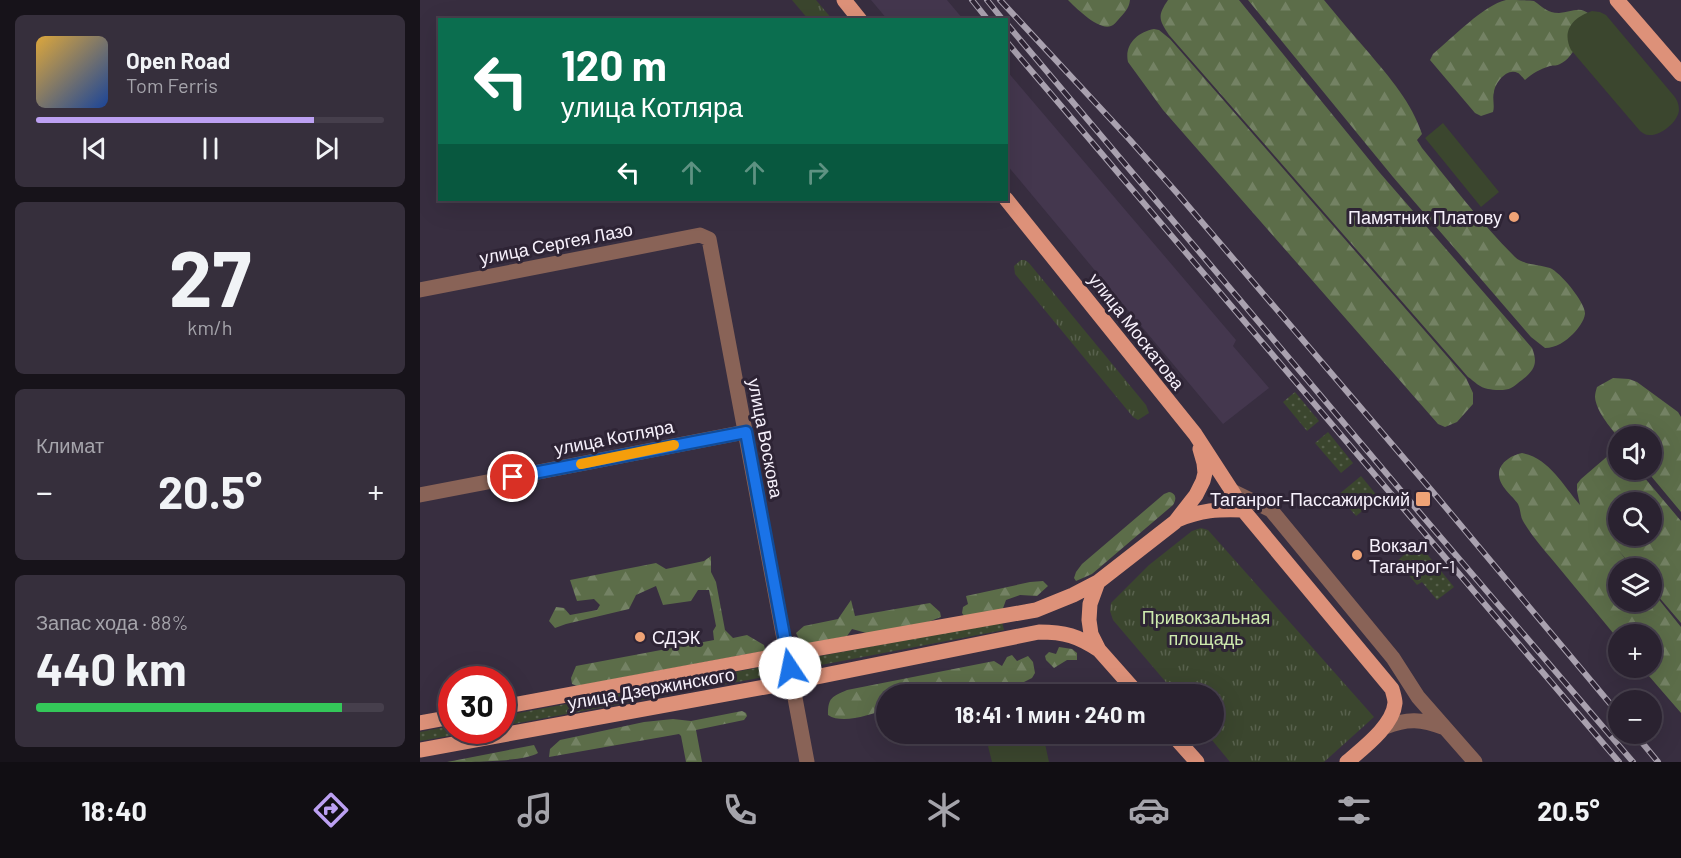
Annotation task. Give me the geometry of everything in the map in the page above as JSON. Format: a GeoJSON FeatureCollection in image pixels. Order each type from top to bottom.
{"type":"FeatureCollection","features":[{"type":"Feature","properties":{"kind":"main road"},"geometry":{"type":"LineString","coordinates":[[844,0],[858,18]]}},
{"type":"Feature","properties":{"kind":"main road"},"geometry":{"type":"LineString","coordinates":[[1617,0],[1681,74]]}},
{"type":"Feature","properties":{"kind":"main road","name":"улица Москатова"},"geometry":{"type":"LineString","coordinates":[[1008,201],[1195,434],[1243,510],[1392,689]]}},
{"type":"Feature","properties":{"kind":"main road"},"geometry":{"type":"LineString","coordinates":[[1175,522],[1196,495],[1205,473],[1195,434]]}},
{"type":"Feature","properties":{"kind":"main road"},"geometry":{"type":"LineString","coordinates":[[1129,684],[1099,650],[1091,634],[1090,604],[1098,582],[1175,522],[1187,516],[1211,510],[1243,510]]}},
{"type":"Feature","properties":{"kind":"main road","name":"улица Дзержинского"},"geometry":{"type":"LineString","coordinates":[[516,704],[1036,610],[1098,582]]}},
{"type":"Feature","properties":{"kind":"main road","name":"улица Дзержинского"},"geometry":{"type":"LineString","coordinates":[[420,750],[793,681],[1039,632],[1068,634],[1082,639],[1099,650]]}},
{"type":"Feature","properties":{"kind":"main road"},"geometry":{"type":"LineString","coordinates":[[1347,762],[1385,727],[1395,702],[1392,689]]}},
{"type":"Feature","properties":{"kind":"main road"},"geometry":{"type":"LineString","coordinates":[[420,723],[438,720]]}},
{"type":"Feature","properties":{"kind":"main road"},"geometry":{"type":"LineString","coordinates":[[1181,744],[1197,762]]}},
{"type":"Feature","properties":{"kind":"street","name":"улица Сергея Лазо"},"geometry":{"type":"LineString","coordinates":[[420,290],[700,235]]}},
{"type":"Feature","properties":{"kind":"street","name":"улица Воскова"},"geometry":{"type":"LineString","coordinates":[[700,235],[709,239],[793,681]]}},
{"type":"Feature","properties":{"kind":"street","name":"улица Котляра"},"geometry":{"type":"LineString","coordinates":[[420,495],[746,432]]}},
{"type":"Feature","properties":{"kind":"street","name":"улица Москатова"},"geometry":{"type":"LineString","coordinates":[[1232,490],[1272,510],[1393,658],[1418,697],[1475,762]]}},
{"type":"Feature","properties":{"kind":"street"},"geometry":{"type":"LineString","coordinates":[[1243,510],[1272,510]]}},
{"type":"Feature","properties":{"kind":"street"},"geometry":{"type":"LineString","coordinates":[[793,681],[807,762]]}},
{"type":"Feature","properties":{"kind":"street"},"geometry":{"type":"LineString","coordinates":[[1392,689],[1418,697]]}},
{"type":"Feature","properties":{"kind":"street"},"geometry":{"type":"LineString","coordinates":[[1385,727],[1398,722],[1414,720],[1445,728]]}},
{"type":"Feature","properties":{"kind":"shaded area"},"geometry":{"type":"Polygon","coordinates":[[[871,0],[947,0],[962,18],[886,18],[871,0]]]}},
{"type":"Feature","properties":{"kind":"shaded area"},"geometry":{"type":"Polygon","coordinates":[[[1008,72],[1236,340],[1233,346],[1269,388],[1223,424],[1008,166],[1008,72]]]}},
{"type":"Feature","properties":{"kind":"green space"},"geometry":{"type":"Polygon","coordinates":[[[792,0],[816,0],[831,18],[807,18],[792,0]]]}},
{"type":"Feature","properties":{"kind":"green space"},"geometry":{"type":"Polygon","coordinates":[[[1068,0],[1130,0],[1118,20],[1112,26],[1106,27],[1088,18],[1068,0]]]}},
{"type":"Feature","properties":{"kind":"green space"},"geometry":{"type":"Polygon","coordinates":[[[1168,0],[1239,0],[1380,173],[1532,348],[1535,362],[1526,376],[1506,390],[1482,387],[1468,377],[1169,35],[1161,18],[1162,10],[1168,0]]]}},
{"type":"Feature","properties":{"kind":"green space"},"geometry":{"type":"Polygon","coordinates":[[[1248,0],[1324,0],[1400,91],[1418,123],[1422,134],[1417,140],[1422,148],[1502,244],[1518,260],[1550,268],[1572,288],[1585,314],[1573,334],[1560,344],[1545,348],[1531,337],[1393,177],[1248,0]]]}},
{"type":"Feature","properties":{"kind":"green space"},"geometry":{"type":"Polygon","coordinates":[[[1506,0],[1534,1],[1555,13],[1583,10],[1590,15],[1578,42],[1565,61],[1540,70],[1525,80],[1518,73],[1506,74],[1495,88],[1493,112],[1481,116],[1475,113],[1430,60],[1433,54],[1478,15],[1506,0]]]}},
{"type":"Feature","properties":{"kind":"green space"},"geometry":{"type":"Polygon","coordinates":[[[1592,11],[1606,15],[1676,99],[1679,108],[1678,115],[1664,131],[1649,135],[1640,131],[1571,50],[1568,36],[1571,25],[1592,11]]]}},
{"type":"Feature","properties":{"kind":"green space"},"geometry":{"type":"Polygon","coordinates":[[[1154,29],[1159,30],[1170,39],[1466,378],[1473,393],[1473,404],[1457,422],[1445,427],[1438,424],[1163,110],[1128,62],[1127,56],[1130,44],[1138,36],[1154,29]]]}},
{"type":"Feature","properties":{"kind":"green space"},"geometry":{"type":"Polygon","coordinates":[[[1443,123],[1499,192],[1481,207],[1425,138],[1443,123]]]}},
{"type":"Feature","properties":{"kind":"green space"},"geometry":{"type":"Polygon","coordinates":[[[1021,260],[1029,263],[1146,405],[1149,413],[1138,420],[1133,417],[1015,274],[1014,266],[1021,260]]]}},
{"type":"Feature","properties":{"kind":"green space"},"geometry":{"type":"Polygon","coordinates":[[[1613,378],[1629,379],[1637,382],[1678,412],[1681,417],[1681,512],[1654,480],[1662,480],[1662,426],[1609,426],[1596,402],[1597,387],[1613,378]]]}},
{"type":"Feature","properties":{"kind":"green space"},"geometry":{"type":"Polygon","coordinates":[[[1295,392],[1319,421],[1307,431],[1283,402],[1295,392]]]}},
{"type":"Feature","properties":{"kind":"green space"},"geometry":{"type":"Polygon","coordinates":[[[1328,432],[1353,463],[1341,473],[1315,443],[1328,432]]]}},
{"type":"Feature","properties":{"kind":"green space"},"geometry":{"type":"Polygon","coordinates":[[[1522,453],[1540,460],[1548,466],[1580,505],[1577,484],[1608,456],[1608,480],[1646,480],[1657,492],[1608,492],[1608,546],[1662,546],[1662,498],[1681,521],[1681,623],[1662,601],[1662,558],[1625,558],[1618,550],[1625,558],[1608,558],[1608,612],[1662,612],[1662,603],[1681,627],[1681,713],[1651,678],[1662,678],[1662,624],[1608,624],[1608,627],[1540,545],[1522,519],[1518,504],[1503,486],[1499,478],[1500,469],[1511,457],[1522,453]]]}},
{"type":"Feature","properties":{"kind":"green space"},"geometry":{"type":"Polygon","coordinates":[[[1361,476],[1379,498],[1356,516],[1338,495],[1361,476]]]}},
{"type":"Feature","properties":{"kind":"green space"},"geometry":{"type":"Polygon","coordinates":[[[1169,492],[1175,497],[1173,505],[1092,574],[1076,581],[1074,578],[1076,572],[1082,564],[1169,492]]]}},
{"type":"Feature","properties":{"kind":"green space","name":"Привокзальная площадь"},"geometry":{"type":"Polygon","coordinates":[[[1201,528],[1208,530],[1374,717],[1324,762],[1230,762],[1215,744],[1224,744],[1224,684],[1167,684],[1113,620],[1110,611],[1111,603],[1149,565],[1192,531],[1201,528]]]}},
{"type":"Feature","properties":{"kind":"green space"},"geometry":{"type":"Polygon","coordinates":[[[1418,543],[1454,587],[1437,600],[1422,582],[1417,585],[1397,561],[1418,543]]]}},
{"type":"Feature","properties":{"kind":"green space"},"geometry":{"type":"Polygon","coordinates":[[[711,556],[711,572],[716,582],[725,630],[733,638],[747,635],[764,645],[764,651],[577,686],[572,684],[571,678],[576,666],[714,640],[713,631],[716,626],[709,590],[698,590],[691,601],[663,605],[656,586],[636,595],[629,609],[555,628],[549,621],[556,607],[564,608],[570,615],[597,610],[600,605],[594,599],[577,601],[570,580],[656,563],[666,569],[704,561],[711,556]]]}},
{"type":"Feature","properties":{"kind":"green space"},"geometry":{"type":"Polygon","coordinates":[[[1043,581],[1048,586],[1037,596],[1020,595],[1006,600],[1002,611],[965,617],[962,613],[963,607],[968,604],[966,596],[1043,581]]]}},
{"type":"Feature","properties":{"kind":"green space"},"geometry":{"type":"Polygon","coordinates":[[[851,600],[855,616],[930,603],[940,612],[941,617],[928,622],[870,634],[852,629],[847,636],[807,644],[800,641],[796,633],[804,626],[838,619],[851,600]]]}},
{"type":"Feature","properties":{"kind":"green space"},"geometry":{"type":"Polygon","coordinates":[[[1002,622],[1004,630],[821,665],[816,662],[820,656],[1002,622]]]}},
{"type":"Feature","properties":{"kind":"green space"},"geometry":{"type":"Polygon","coordinates":[[[1059,647],[1072,649],[1077,653],[1077,660],[1067,660],[1054,668],[1045,656],[1049,652],[1056,654],[1059,647]]]}},
{"type":"Feature","properties":{"kind":"green space"},"geometry":{"type":"Polygon","coordinates":[[[1012,655],[1017,661],[1028,656],[1033,662],[1035,673],[1032,678],[1014,684],[877,684],[994,661],[1002,666],[1007,657],[1012,655]]]}},
{"type":"Feature","properties":{"kind":"green space"},"geometry":{"type":"Polygon","coordinates":[[[766,666],[770,670],[769,676],[516,724],[516,714],[766,666]]]}},
{"type":"Feature","properties":{"kind":"green space"},"geometry":{"type":"Polygon","coordinates":[[[876,684],[876,713],[849,719],[834,718],[828,715],[832,698],[847,690],[876,684]]]}},
{"type":"Feature","properties":{"kind":"green space"},"geometry":{"type":"Polygon","coordinates":[[[742,711],[747,716],[744,720],[696,730],[702,762],[686,762],[679,734],[549,757],[550,749],[560,740],[644,722],[673,719],[691,721],[742,711]]]}},
{"type":"Feature","properties":{"kind":"green space"},"geometry":{"type":"Polygon","coordinates":[[[438,729],[438,738],[420,741],[420,732],[438,729]]]}},
{"type":"Feature","properties":{"kind":"green space"},"geometry":{"type":"Polygon","coordinates":[[[988,744],[1045,744],[1049,762],[992,762],[988,744]]]}},
{"type":"Feature","properties":{"kind":"green space"},"geometry":{"type":"Polygon","coordinates":[[[534,745],[538,753],[521,758],[447,762],[534,745]]]}},
{"type":"Feature","properties":{"kind":"railway"},"geometry":{"type":"LineString","coordinates":[[972,0],[986,18]]}},
{"type":"Feature","properties":{"kind":"railway"},"geometry":{"type":"LineString","coordinates":[[987,0],[1001,18]]}},
{"type":"Feature","properties":{"kind":"railway"},"geometry":{"type":"LineString","coordinates":[[1000,0],[1177,193],[1608,701]]}},
{"type":"Feature","properties":{"kind":"railway"},"geometry":{"type":"LineString","coordinates":[[1008,25],[1633,762]]}},
{"type":"Feature","properties":{"kind":"railway"},"geometry":{"type":"LineString","coordinates":[[1008,43],[1619,762]]}},
{"type":"Feature","properties":{"kind":"railway"},"geometry":{"type":"LineString","coordinates":[[1643,744],[1658,762]]}},
{"type":"Feature","properties":{"kind":"slow traffic"},"geometry":{"type":"LineString","coordinates":[[581,464],[674,445]]}},
{"type":"Feature","properties":{"kind":"place","name":"Памятник Платову"},"geometry":{"type":"Point","coordinates":[1514,217]}},
{"type":"Feature","properties":{"kind":"place","name":"Таганрог-Пассажирский"},"geometry":{"type":"Point","coordinates":[1423,499]}},
{"type":"Feature","properties":{"kind":"place","name":"Вокзал Таганрог-1"},"geometry":{"type":"Point","coordinates":[1357,555]}},
{"type":"Feature","properties":{"kind":"place","name":"СДЭК"},"geometry":{"type":"Point","coordinates":[640,637]}},
{"type":"Feature","properties":{"kind":"route"},"geometry":{"type":"LineString","coordinates":[[513,477],[746,432],[790,668]]}}]}
